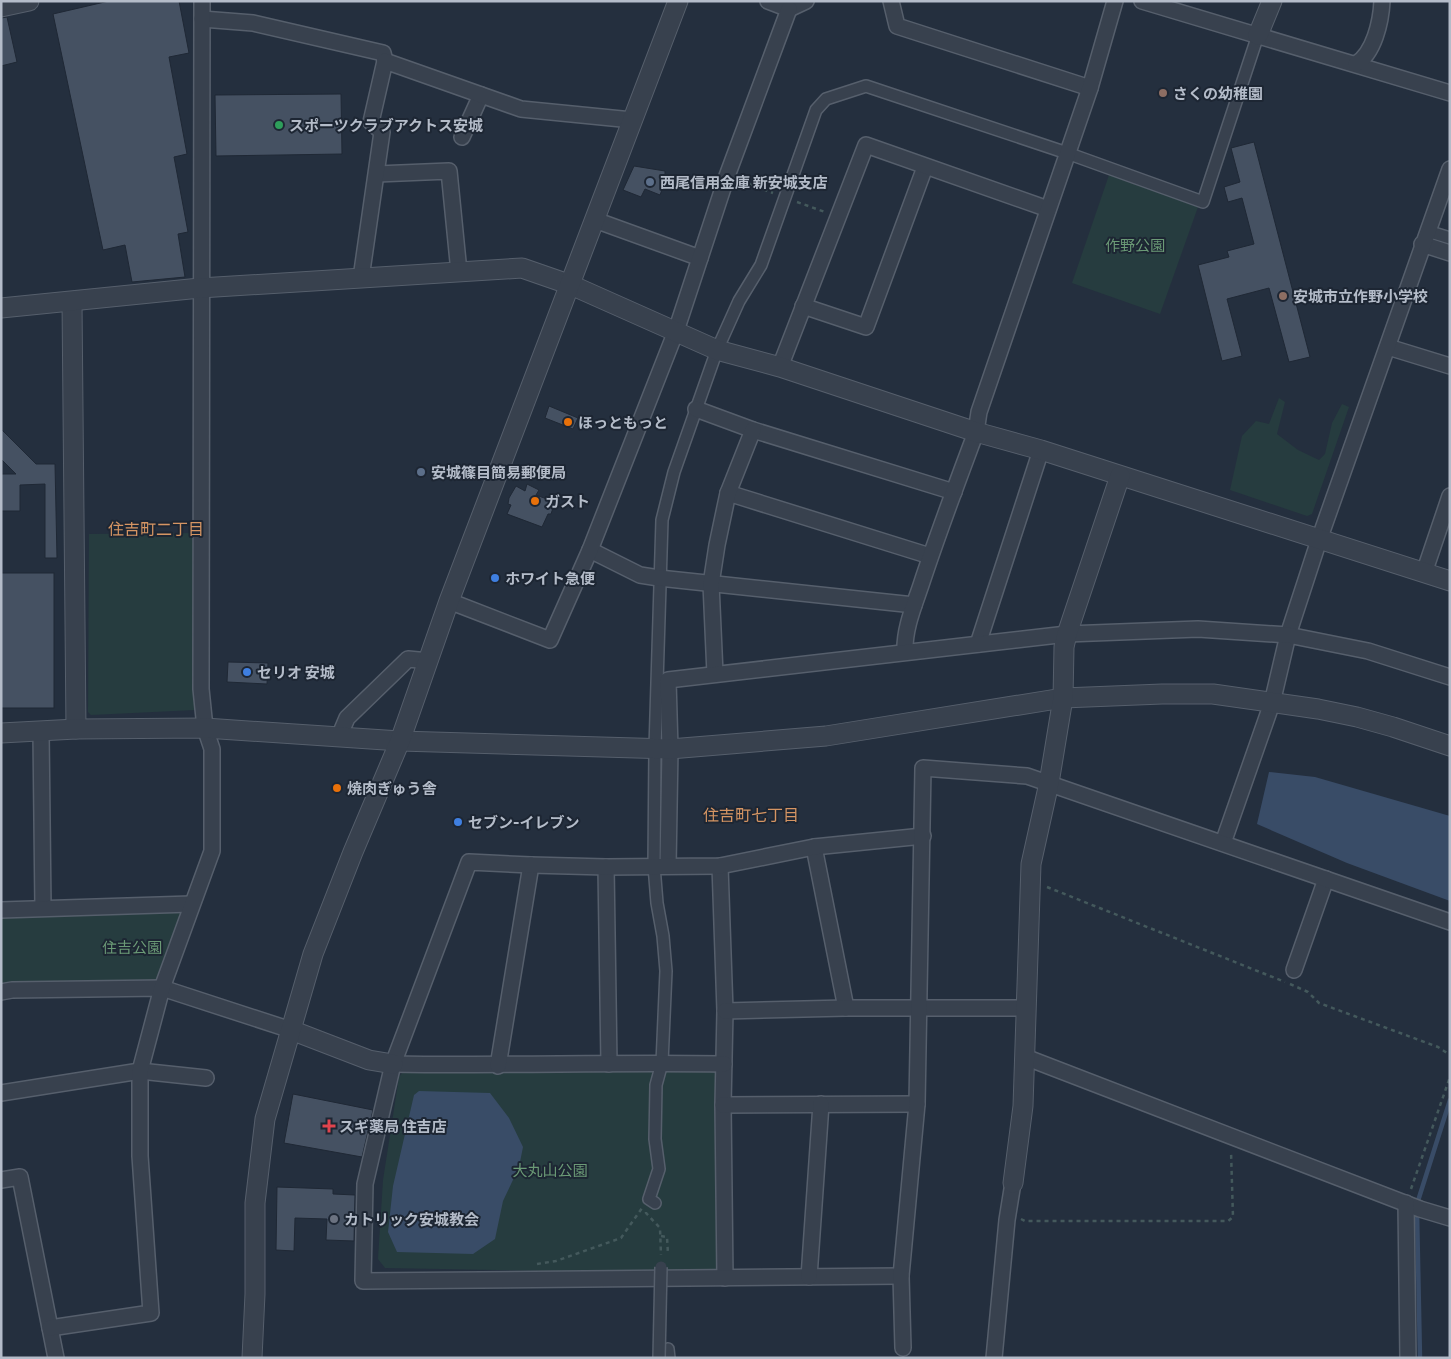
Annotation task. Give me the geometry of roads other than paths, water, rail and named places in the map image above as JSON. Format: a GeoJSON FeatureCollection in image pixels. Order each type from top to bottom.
{"type":"FeatureCollection","features":[{"type":"Feature","properties":{"kind":"street"},"geometry":{"type":"LineString","coordinates":[[1,7],[29,1]]}},
{"type":"Feature","properties":{"kind":"street"},"geometry":{"type":"LineString","coordinates":[[50,1328],[150,1313],[140,1156],[140,1071],[162,988],[212,851],[212,749],[206,728],[201,689],[200,288],[202,1]]}},
{"type":"Feature","properties":{"kind":"street"},"geometry":{"type":"LineString","coordinates":[[252,1358],[255,1294],[254,1202],[265,1120],[313,954],[353,852],[400,741],[449,601],[678,1]]}},
{"type":"Feature","properties":{"kind":"street"},"geometry":{"type":"LineString","coordinates":[[768,1],[789,9]]}},
{"type":"Feature","properties":{"kind":"street"},"geometry":{"type":"LineString","coordinates":[[449,601],[550,640],[590,550],[676,331],[727,176],[789,9],[806,1]]}},
{"type":"Feature","properties":{"kind":"street"},"geometry":{"type":"LineString","coordinates":[[891,1],[897,26],[1090,88]]}},
{"type":"Feature","properties":{"kind":"street"},"geometry":{"type":"LineString","coordinates":[[905,652],[905,641],[914,605],[976,432],[979,412],[1090,88],[1115,1]]}},
{"type":"Feature","properties":{"kind":"street"},"geometry":{"type":"LineString","coordinates":[[1142,1],[1450,93]]}},
{"type":"Feature","properties":{"kind":"street"},"geometry":{"type":"LineString","coordinates":[[652,1201],[659,1170],[655,1138],[656,1085],[662,1063],[666,971],[663,936],[657,903],[661,866],[662,749],[659,578],[662,520],[674,472],[717,350],[739,301],[762,265],[816,110],[826,100],[866,86],[1067,153],[1203,202],[1258,35],[1272,1]]}},
{"type":"Feature","properties":{"kind":"street"},"geometry":{"type":"LineString","coordinates":[[1356,64],[1365,59],[1375,35],[1382,1]]}},
{"type":"Feature","properties":{"kind":"street"},"geometry":{"type":"LineString","coordinates":[[202,19],[253,24],[383,53],[385,62],[371,122],[382,132],[361,278]]}},
{"type":"Feature","properties":{"kind":"street"},"geometry":{"type":"LineString","coordinates":[[385,62],[521,109],[632,120]]}},
{"type":"Feature","properties":{"kind":"street"},"geometry":{"type":"LineString","coordinates":[[462,137],[481,95]]}},
{"type":"Feature","properties":{"kind":"street"},"geometry":{"type":"LineString","coordinates":[[780,367],[866,145],[1048,209]]}},
{"type":"Feature","properties":{"kind":"street"},"geometry":{"type":"LineString","coordinates":[[803,306],[866,327],[925,167]]}},
{"type":"Feature","properties":{"kind":"street"},"geometry":{"type":"LineString","coordinates":[[1223,844],[1272,703],[1288,635],[1319,540],[1450,169]]}},
{"type":"Feature","properties":{"kind":"street"},"geometry":{"type":"LineString","coordinates":[[377,174],[449,171],[459,272]]}},
{"type":"Feature","properties":{"kind":"street"},"geometry":{"type":"LineString","coordinates":[[595,220],[700,258]]}},
{"type":"Feature","properties":{"kind":"street"},"geometry":{"type":"LineString","coordinates":[[1425,237],[1450,238]]}},
{"type":"Feature","properties":{"kind":"street"},"geometry":{"type":"LineString","coordinates":[[1425,237],[1450,253]]}},
{"type":"Feature","properties":{"kind":"street"},"geometry":{"type":"LineString","coordinates":[[1,308],[200,288],[522,268],[571,285],[717,350],[780,367],[976,432],[1041,450],[1450,581]]}},
{"type":"Feature","properties":{"kind":"street"},"geometry":{"type":"LineString","coordinates":[[72,302],[76,729]]}},
{"type":"Feature","properties":{"kind":"street"},"geometry":{"type":"LineString","coordinates":[[1388,347],[1450,366]]}},
{"type":"Feature","properties":{"kind":"street"},"geometry":{"type":"LineString","coordinates":[[696,410],[753,430],[954,492]]}},
{"type":"Feature","properties":{"kind":"street"},"geometry":{"type":"LineString","coordinates":[[715,674],[711,584],[717,545],[728,493],[753,430]]}},
{"type":"Feature","properties":{"kind":"street"},"geometry":{"type":"LineString","coordinates":[[978,644],[1041,450]]}},
{"type":"Feature","properties":{"kind":"street"},"geometry":{"type":"LineString","coordinates":[[994,1358],[1008,1214],[1023,1106],[1031,864],[1049,783],[1063,698],[1066,634],[1120,476]]}},
{"type":"Feature","properties":{"kind":"street"},"geometry":{"type":"LineString","coordinates":[[728,493],[930,556]]}},
{"type":"Feature","properties":{"kind":"street"},"geometry":{"type":"LineString","coordinates":[[1424,573],[1444,531],[1450,496]]}},
{"type":"Feature","properties":{"kind":"street"},"geometry":{"type":"LineString","coordinates":[[590,550],[640,575],[914,605]]}},
{"type":"Feature","properties":{"kind":"street"},"geometry":{"type":"LineString","coordinates":[[662,749],[668,680],[1066,634],[1198,629],[1288,635],[1368,651],[1450,677]]}},
{"type":"Feature","properties":{"kind":"street"},"geometry":{"type":"LineString","coordinates":[[338,736],[347,718],[408,659],[428,661]]}},
{"type":"Feature","properties":{"kind":"street"},"geometry":{"type":"LineString","coordinates":[[1,733],[76,729],[206,728],[400,741],[662,749],[826,736],[1063,698],[1213,694],[1318,709],[1357,718],[1450,746]]}},
{"type":"Feature","properties":{"kind":"street"},"geometry":{"type":"LineString","coordinates":[[41,732],[43,908]]}},
{"type":"Feature","properties":{"kind":"street"},"geometry":{"type":"LineString","coordinates":[[903,1348],[901,1276],[917,1104],[923,768],[1027,776],[1450,922]]}},
{"type":"Feature","properties":{"kind":"street"},"geometry":{"type":"LineString","coordinates":[[901,1276],[363,1281],[365,1184],[393,1064],[469,862],[606,867],[720,866],[814,847],[923,836]]}},
{"type":"Feature","properties":{"kind":"street"},"geometry":{"type":"LineString","coordinates":[[814,847],[846,1008]]}},
{"type":"Feature","properties":{"kind":"street"},"geometry":{"type":"LineString","coordinates":[[498,1066],[531,865]]}},
{"type":"Feature","properties":{"kind":"street"},"geometry":{"type":"LineString","coordinates":[[720,866],[726,1011],[723,1105],[725,1278]]}},
{"type":"Feature","properties":{"kind":"street"},"geometry":{"type":"LineString","coordinates":[[606,867],[609,1064]]}},
{"type":"Feature","properties":{"kind":"street"},"geometry":{"type":"LineString","coordinates":[[1294,970],[1326,879]]}},
{"type":"Feature","properties":{"kind":"street"},"geometry":{"type":"LineString","coordinates":[[1,910],[192,904]]}},
{"type":"Feature","properties":{"kind":"street"},"geometry":{"type":"LineString","coordinates":[[1,992],[12,990],[162,988],[290,1030],[370,1060],[393,1064],[498,1066],[662,1063],[724,1064]]}},
{"type":"Feature","properties":{"kind":"street"},"geometry":{"type":"LineString","coordinates":[[726,1011],[846,1008],[1026,1008]]}},
{"type":"Feature","properties":{"kind":"street"},"geometry":{"type":"LineString","coordinates":[[1024,1057],[1412,1206],[1450,1218]]}},
{"type":"Feature","properties":{"kind":"street"},"geometry":{"type":"LineString","coordinates":[[1,1094],[140,1071],[206,1078]]}},
{"type":"Feature","properties":{"kind":"street"},"geometry":{"type":"LineString","coordinates":[[809,1277],[821,1104]]}},
{"type":"Feature","properties":{"kind":"street"},"geometry":{"type":"LineString","coordinates":[[723,1105],[917,1104]]}},
{"type":"Feature","properties":{"kind":"street"},"geometry":{"type":"LineString","coordinates":[[1,1180],[20,1177],[56,1358]]}},
{"type":"Feature","properties":{"kind":"street"},"geometry":{"type":"LineString","coordinates":[[1408,1358],[1412,1206]]}},
{"type":"Feature","properties":{"kind":"street"},"geometry":{"type":"LineString","coordinates":[[659,1358],[661,1267]]}},
{"type":"Feature","properties":{"kind":"water"},"geometry":{"type":"Polygon","coordinates":[[[1269,772],[1315,777],[1450,816],[1450,901],[1347,863],[1257,824],[1269,772]]]}},
{"type":"Feature","properties":{"kind":"water"},"geometry":{"type":"Polygon","coordinates":[[[419,1091],[490,1093],[509,1118],[523,1147],[519,1167],[503,1201],[495,1239],[473,1254],[397,1252],[388,1232],[393,1186],[414,1095],[419,1091]]]}},
{"type":"Feature","properties":{"kind":"waterway"},"geometry":{"type":"LineString","coordinates":[[1417,1204],[1450,1100]]}},
{"type":"Feature","properties":{"kind":"waterway"},"geometry":{"type":"LineString","coordinates":[[1417,1211],[1420,1358]]}},
{"type":"Feature","properties":{"kind":"place","name":"さくの幼稚園"},"geometry":{"type":"Point","coordinates":[1163,93]}},
{"type":"Feature","properties":{"kind":"place","name":"スポーツクラブアクトス安城"},"geometry":{"type":"Point","coordinates":[279,125]}},
{"type":"Feature","properties":{"kind":"place","name":"西尾信用金庫 新安城支店"},"geometry":{"type":"Point","coordinates":[650,182]}},
{"type":"Feature","properties":{"kind":"place","name":"安城市立作野小学校"},"geometry":{"type":"Point","coordinates":[1283,296]}},
{"type":"Feature","properties":{"kind":"place","name":"ほっともっと"},"geometry":{"type":"Point","coordinates":[568,422]}},
{"type":"Feature","properties":{"kind":"place","name":"安城篠目簡易郵便局"},"geometry":{"type":"Point","coordinates":[421,472]}},
{"type":"Feature","properties":{"kind":"place","name":"ガスト"},"geometry":{"type":"Point","coordinates":[535,501]}},
{"type":"Feature","properties":{"kind":"place","name":"ホワイト急便"},"geometry":{"type":"Point","coordinates":[495,578]}},
{"type":"Feature","properties":{"kind":"place","name":"セリオ 安城"},"geometry":{"type":"Point","coordinates":[247,672]}},
{"type":"Feature","properties":{"kind":"place","name":"焼肉ぎゅう舎"},"geometry":{"type":"Point","coordinates":[337,788]}},
{"type":"Feature","properties":{"kind":"place","name":"セブン-イレブン"},"geometry":{"type":"Point","coordinates":[458,822]}},
{"type":"Feature","properties":{"kind":"place","name":"スギ薬局 住吉店"},"geometry":{"type":"Point","coordinates":[329,1126]}},
{"type":"Feature","properties":{"kind":"place","name":"カトリック安城教会"},"geometry":{"type":"Point","coordinates":[334,1219]}},
{"type":"Feature","properties":{"kind":"district","name":"住吉町二丁目"},"geometry":{"type":"Point","coordinates":[156,528]}},
{"type":"Feature","properties":{"kind":"district","name":"住吉町七丁目"},"geometry":{"type":"Point","coordinates":[751,814]}},
{"type":"Feature","properties":{"kind":"park label","name":"作野公園"},"geometry":{"type":"Point","coordinates":[1135,245]}},
{"type":"Feature","properties":{"kind":"park label","name":"住吉公園"},"geometry":{"type":"Point","coordinates":[132,947]}},
{"type":"Feature","properties":{"kind":"park label","name":"大丸山公園"},"geometry":{"type":"Point","coordinates":[550,1170]}}]}
